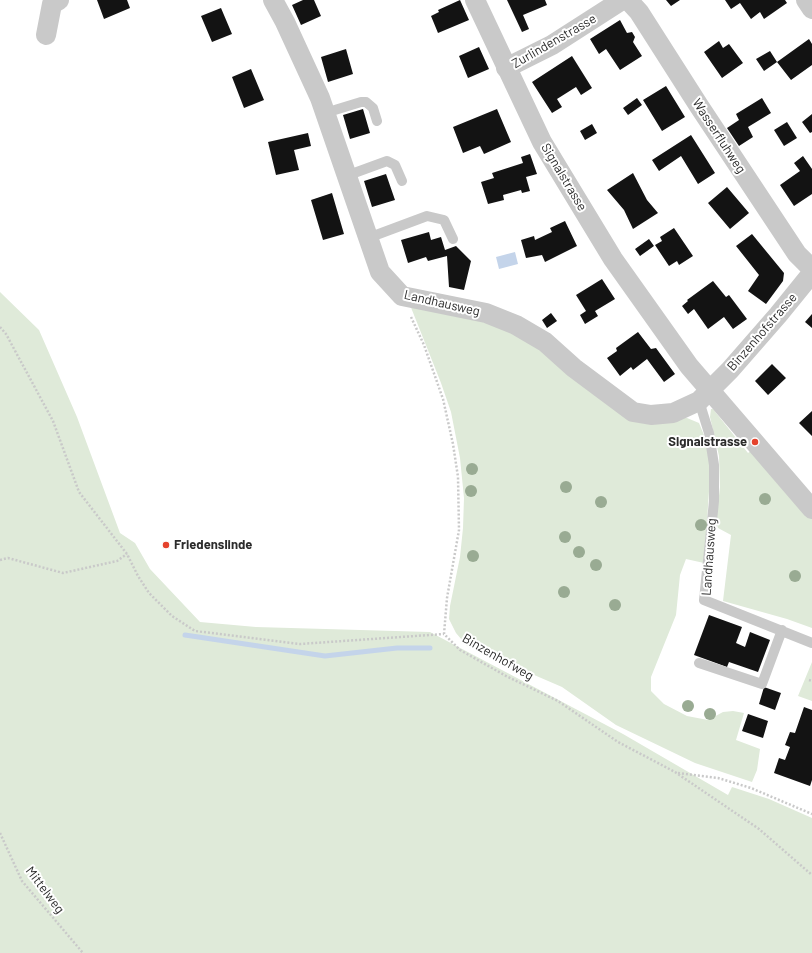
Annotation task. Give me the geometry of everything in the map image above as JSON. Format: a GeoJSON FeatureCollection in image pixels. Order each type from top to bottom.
{"type":"FeatureCollection","features":[{"type":"Feature","properties":{"kind":"street"},"geometry":{"type":"LineString","coordinates":[[46,35],[52,4],[59,0]]}},
{"type":"Feature","properties":{"kind":"street","name":"Landhausweg"},"geometry":{"type":"LineString","coordinates":[[274,0],[325,113],[380,272],[402,296],[486,313],[516,325],[546,342],[574,368],[634,412],[651,415],[673,413],[704,395]]}},
{"type":"Feature","properties":{"kind":"street","name":"Signalstrasse"},"geometry":{"type":"LineString","coordinates":[[475,0],[542,142],[613,259],[689,366],[704,395],[812,509]]}},
{"type":"Feature","properties":{"kind":"street","name":"Zurlindenstrasse"},"geometry":{"type":"LineString","coordinates":[[506,68],[528,59],[552,45],[622,0]]}},
{"type":"Feature","properties":{"kind":"street","name":"Wasserfluhweg"},"geometry":{"type":"LineString","coordinates":[[628,0],[640,12],[698,106],[797,254],[812,269]]}},
{"type":"Feature","properties":{"kind":"street","name":"Binzenhofstrasse"},"geometry":{"type":"LineString","coordinates":[[704,395],[730,370],[769,326],[812,273]]}},
{"type":"Feature","properties":{"kind":"lane"},"geometry":{"type":"LineString","coordinates":[[325,113],[361,102],[366,102],[373,108],[377,121]]}},
{"type":"Feature","properties":{"kind":"lane"},"geometry":{"type":"LineString","coordinates":[[346,176],[387,161],[395,165],[402,181]]}},
{"type":"Feature","properties":{"kind":"lane"},"geometry":{"type":"LineString","coordinates":[[368,238],[427,216],[444,220],[453,239]]}},
{"type":"Feature","properties":{"kind":"lane","name":"Landhausweg"},"geometry":{"type":"LineString","coordinates":[[704,395],[714,465],[714,501],[704,600],[812,643]]}},
{"type":"Feature","properties":{"kind":"lane"},"geometry":{"type":"LineString","coordinates":[[699,663],[762,684],[782,630]]}},
{"type":"Feature","properties":{"kind":"path","name":"Binzenhofweg"},"geometry":{"type":"LineString","coordinates":[[402,296],[424,345],[443,399],[453,444],[458,477],[459,530],[456,555],[447,598],[444,634],[460,650],[506,676],[558,701],[618,742],[675,772],[759,829],[812,875]]}},
{"type":"Feature","properties":{"kind":"path"},"geometry":{"type":"LineString","coordinates":[[0,326],[6,334],[53,421],[79,492],[127,554],[138,576],[149,593],[172,616],[195,631],[300,644],[444,634]]}},
{"type":"Feature","properties":{"kind":"path"},"geometry":{"type":"LineString","coordinates":[[0,560],[8,558],[64,573],[117,561],[127,554]]}},
{"type":"Feature","properties":{"kind":"path"},"geometry":{"type":"LineString","coordinates":[[675,772],[718,778],[751,788],[812,814]]}},
{"type":"Feature","properties":{"kind":"path","name":"Mittelweg"},"geometry":{"type":"LineString","coordinates":[[0,833],[22,881],[83,953]]}},
{"type":"Feature","properties":{"kind":"green space"},"geometry":{"type":"Polygon","coordinates":[[[0,292],[39,330],[77,417],[120,533],[135,543],[150,569],[200,622],[256,627],[430,632],[623,734],[728,795],[732,787],[769,799],[812,818],[812,953],[0,953],[0,292]]]}},
{"type":"Feature","properties":{"kind":"green space"},"geometry":{"type":"Polygon","coordinates":[[[410,305],[463,313],[524,337],[603,399],[680,418],[687,418],[699,423],[706,440],[709,456],[710,477],[704,563],[686,559],[680,575],[676,615],[651,677],[651,691],[664,704],[687,716],[708,720],[723,712],[733,711],[744,713],[736,740],[760,749],[757,770],[752,782],[695,763],[616,725],[562,687],[467,646],[456,633],[449,619],[450,606],[460,557],[463,528],[464,498],[460,458],[451,412],[410,305]]]}},
{"type":"Feature","properties":{"kind":"green space"},"geometry":{"type":"Polygon","coordinates":[[[711,409],[713,409],[748,453],[752,450],[812,518],[812,628],[787,619],[723,601],[731,535],[718,528],[716,522],[720,487],[719,456],[710,417],[711,409]]]}},
{"type":"Feature","properties":{"kind":"green space"},"geometry":{"type":"Polygon","coordinates":[[[812,662],[812,701],[798,696],[812,662]]]}},
{"type":"Feature","properties":{"kind":"water"},"geometry":{"type":"Polygon","coordinates":[[[515,252],[518,264],[499,269],[496,257],[515,252]]]}},
{"type":"Feature","properties":{"kind":"building"},"geometry":{"type":"Polygon","coordinates":[[[97,0],[127,0],[130,8],[104,19],[97,0]]]}},
{"type":"Feature","properties":{"kind":"building"},"geometry":{"type":"Polygon","coordinates":[[[303,0],[314,0],[321,16],[301,25],[292,5],[303,0]]]}},
{"type":"Feature","properties":{"kind":"building"},"geometry":{"type":"Polygon","coordinates":[[[460,0],[469,20],[438,33],[431,16],[439,12],[438,10],[460,0]]]}},
{"type":"Feature","properties":{"kind":"building"},"geometry":{"type":"Polygon","coordinates":[[[507,0],[545,0],[547,5],[523,15],[529,29],[522,32],[507,0]]]}},
{"type":"Feature","properties":{"kind":"building"},"geometry":{"type":"Polygon","coordinates":[[[666,0],[680,0],[671,6],[666,0]]]}},
{"type":"Feature","properties":{"kind":"building"},"geometry":{"type":"Polygon","coordinates":[[[725,0],[785,0],[787,3],[764,19],[760,12],[751,19],[740,3],[731,9],[725,0]]]}},
{"type":"Feature","properties":{"kind":"building"},"geometry":{"type":"Polygon","coordinates":[[[221,8],[232,34],[212,42],[201,16],[221,8]]]}},
{"type":"Feature","properties":{"kind":"building"},"geometry":{"type":"Polygon","coordinates":[[[620,20],[627,33],[632,32],[635,37],[633,42],[642,56],[620,70],[606,49],[599,54],[590,39],[620,20]]]}},
{"type":"Feature","properties":{"kind":"building"},"geometry":{"type":"Polygon","coordinates":[[[809,39],[812,44],[812,65],[791,80],[777,62],[809,39]]]}},
{"type":"Feature","properties":{"kind":"building"},"geometry":{"type":"Polygon","coordinates":[[[719,41],[723,48],[729,44],[743,63],[722,78],[704,52],[719,41]]]}},
{"type":"Feature","properties":{"kind":"building"},"geometry":{"type":"Polygon","coordinates":[[[479,47],[489,69],[468,78],[459,56],[479,47]]]}},
{"type":"Feature","properties":{"kind":"building"},"geometry":{"type":"Polygon","coordinates":[[[346,49],[353,74],[328,82],[321,57],[346,49]]]}},
{"type":"Feature","properties":{"kind":"building"},"geometry":{"type":"Polygon","coordinates":[[[770,51],[777,62],[764,71],[756,59],[770,51]]]}},
{"type":"Feature","properties":{"kind":"building"},"geometry":{"type":"Polygon","coordinates":[[[572,56],[592,88],[581,95],[576,87],[557,99],[562,107],[552,113],[532,82],[572,56]]]}},
{"type":"Feature","properties":{"kind":"building"},"geometry":{"type":"Polygon","coordinates":[[[251,69],[264,100],[244,108],[232,77],[251,69]]]}},
{"type":"Feature","properties":{"kind":"building"},"geometry":{"type":"Polygon","coordinates":[[[666,86],[685,117],[662,131],[643,100],[666,86]]]}},
{"type":"Feature","properties":{"kind":"building"},"geometry":{"type":"Polygon","coordinates":[[[637,98],[642,105],[628,115],[623,108],[637,98]]]}},
{"type":"Feature","properties":{"kind":"building"},"geometry":{"type":"Polygon","coordinates":[[[762,98],[771,113],[748,127],[753,137],[739,146],[727,128],[739,120],[736,114],[762,98]]]}},
{"type":"Feature","properties":{"kind":"building"},"geometry":{"type":"Polygon","coordinates":[[[363,109],[370,133],[350,139],[343,115],[363,109]]]}},
{"type":"Feature","properties":{"kind":"building"},"geometry":{"type":"Polygon","coordinates":[[[497,109],[511,142],[484,154],[480,146],[463,153],[453,127],[497,109]]]}},
{"type":"Feature","properties":{"kind":"building"},"geometry":{"type":"Polygon","coordinates":[[[812,114],[812,132],[810,133],[802,122],[812,114]]]}},
{"type":"Feature","properties":{"kind":"building"},"geometry":{"type":"Polygon","coordinates":[[[787,122],[797,138],[784,146],[774,130],[787,122]]]}},
{"type":"Feature","properties":{"kind":"building"},"geometry":{"type":"Polygon","coordinates":[[[592,124],[597,133],[585,140],[580,131],[592,124]]]}},
{"type":"Feature","properties":{"kind":"building"},"geometry":{"type":"Polygon","coordinates":[[[308,133],[311,146],[294,150],[299,170],[276,175],[268,142],[308,133]]]}},
{"type":"Feature","properties":{"kind":"building"},"geometry":{"type":"Polygon","coordinates":[[[691,135],[715,173],[698,184],[681,156],[659,171],[652,160],[691,135]]]}},
{"type":"Feature","properties":{"kind":"building"},"geometry":{"type":"Polygon","coordinates":[[[530,154],[537,174],[526,177],[530,191],[522,193],[521,190],[503,195],[504,200],[488,204],[481,182],[494,178],[492,173],[523,163],[521,157],[530,154]]]}},
{"type":"Feature","properties":{"kind":"building"},"geometry":{"type":"Polygon","coordinates":[[[803,156],[812,169],[812,194],[794,206],[780,185],[800,171],[794,163],[803,156]]]}},
{"type":"Feature","properties":{"kind":"building"},"geometry":{"type":"Polygon","coordinates":[[[633,173],[647,200],[658,213],[633,229],[624,210],[607,190],[633,173]]]}},
{"type":"Feature","properties":{"kind":"building"},"geometry":{"type":"Polygon","coordinates":[[[386,174],[395,200],[372,207],[364,181],[386,174]]]}},
{"type":"Feature","properties":{"kind":"building"},"geometry":{"type":"Polygon","coordinates":[[[727,187],[749,213],[730,229],[708,203],[727,187]]]}},
{"type":"Feature","properties":{"kind":"building"},"geometry":{"type":"Polygon","coordinates":[[[332,193],[344,234],[323,240],[311,200],[332,193]]]}},
{"type":"Feature","properties":{"kind":"building"},"geometry":{"type":"Polygon","coordinates":[[[565,221],[577,246],[545,262],[542,255],[526,258],[521,240],[534,236],[535,240],[552,232],[550,228],[565,221]]]}},
{"type":"Feature","properties":{"kind":"building"},"geometry":{"type":"Polygon","coordinates":[[[674,228],[693,256],[679,265],[677,261],[669,266],[655,245],[662,241],[660,237],[674,228]]]}},
{"type":"Feature","properties":{"kind":"building"},"geometry":{"type":"Polygon","coordinates":[[[429,232],[431,240],[441,237],[445,250],[456,246],[471,261],[464,290],[449,287],[447,256],[428,261],[426,257],[408,263],[401,240],[429,232]]]}},
{"type":"Feature","properties":{"kind":"building"},"geometry":{"type":"Polygon","coordinates":[[[752,234],[784,273],[783,281],[766,304],[748,291],[759,275],[736,246],[752,234]]]}},
{"type":"Feature","properties":{"kind":"building"},"geometry":{"type":"Polygon","coordinates":[[[649,239],[654,246],[640,256],[635,249],[649,239]]]}},
{"type":"Feature","properties":{"kind":"building"},"geometry":{"type":"Polygon","coordinates":[[[602,279],[615,299],[595,311],[598,316],[585,324],[580,315],[586,311],[576,295],[602,279]]]}},
{"type":"Feature","properties":{"kind":"building"},"geometry":{"type":"Polygon","coordinates":[[[713,281],[726,297],[729,295],[747,319],[733,329],[724,317],[708,329],[694,309],[688,314],[682,306],[688,301],[687,300],[713,281]]]}},
{"type":"Feature","properties":{"kind":"building"},"geometry":{"type":"Polygon","coordinates":[[[551,313],[557,321],[547,328],[542,320],[551,313]]]}},
{"type":"Feature","properties":{"kind":"building"},"geometry":{"type":"Polygon","coordinates":[[[812,314],[812,328],[805,322],[812,314]]]}},
{"type":"Feature","properties":{"kind":"building"},"geometry":{"type":"Polygon","coordinates":[[[638,332],[651,349],[656,348],[675,374],[664,382],[647,359],[633,370],[631,367],[620,376],[607,358],[617,351],[616,348],[638,332]]]}},
{"type":"Feature","properties":{"kind":"building"},"geometry":{"type":"Polygon","coordinates":[[[772,364],[786,378],[768,395],[755,381],[772,364]]]}},
{"type":"Feature","properties":{"kind":"building"},"geometry":{"type":"Polygon","coordinates":[[[812,411],[812,436],[799,423],[812,411]]]}},
{"type":"Feature","properties":{"kind":"building"},"geometry":{"type":"Polygon","coordinates":[[[709,615],[742,627],[736,643],[745,647],[750,632],[770,640],[758,672],[729,662],[727,667],[694,655],[709,615]]]}},
{"type":"Feature","properties":{"kind":"building"},"geometry":{"type":"Polygon","coordinates":[[[764,687],[781,693],[775,710],[759,704],[764,687]]]}},
{"type":"Feature","properties":{"kind":"building"},"geometry":{"type":"Polygon","coordinates":[[[804,707],[812,710],[812,780],[810,786],[774,773],[779,758],[785,760],[790,747],[785,745],[790,732],[795,733],[804,707]]]}},
{"type":"Feature","properties":{"kind":"building"},"geometry":{"type":"Polygon","coordinates":[[[748,714],[768,721],[763,738],[742,731],[748,714]]]}},
{"type":"Feature","properties":{"kind":"waterway"},"geometry":{"type":"LineString","coordinates":[[185,635],[325,656],[397,648],[430,648]]}},
{"type":"Feature","properties":{"kind":"place","name":"Signalstrasse"},"geometry":{"type":"Point","coordinates":[755,442]}},
{"type":"Feature","properties":{"kind":"place","name":"Friedenslinde"},"geometry":{"type":"Point","coordinates":[166,545]}}]}
